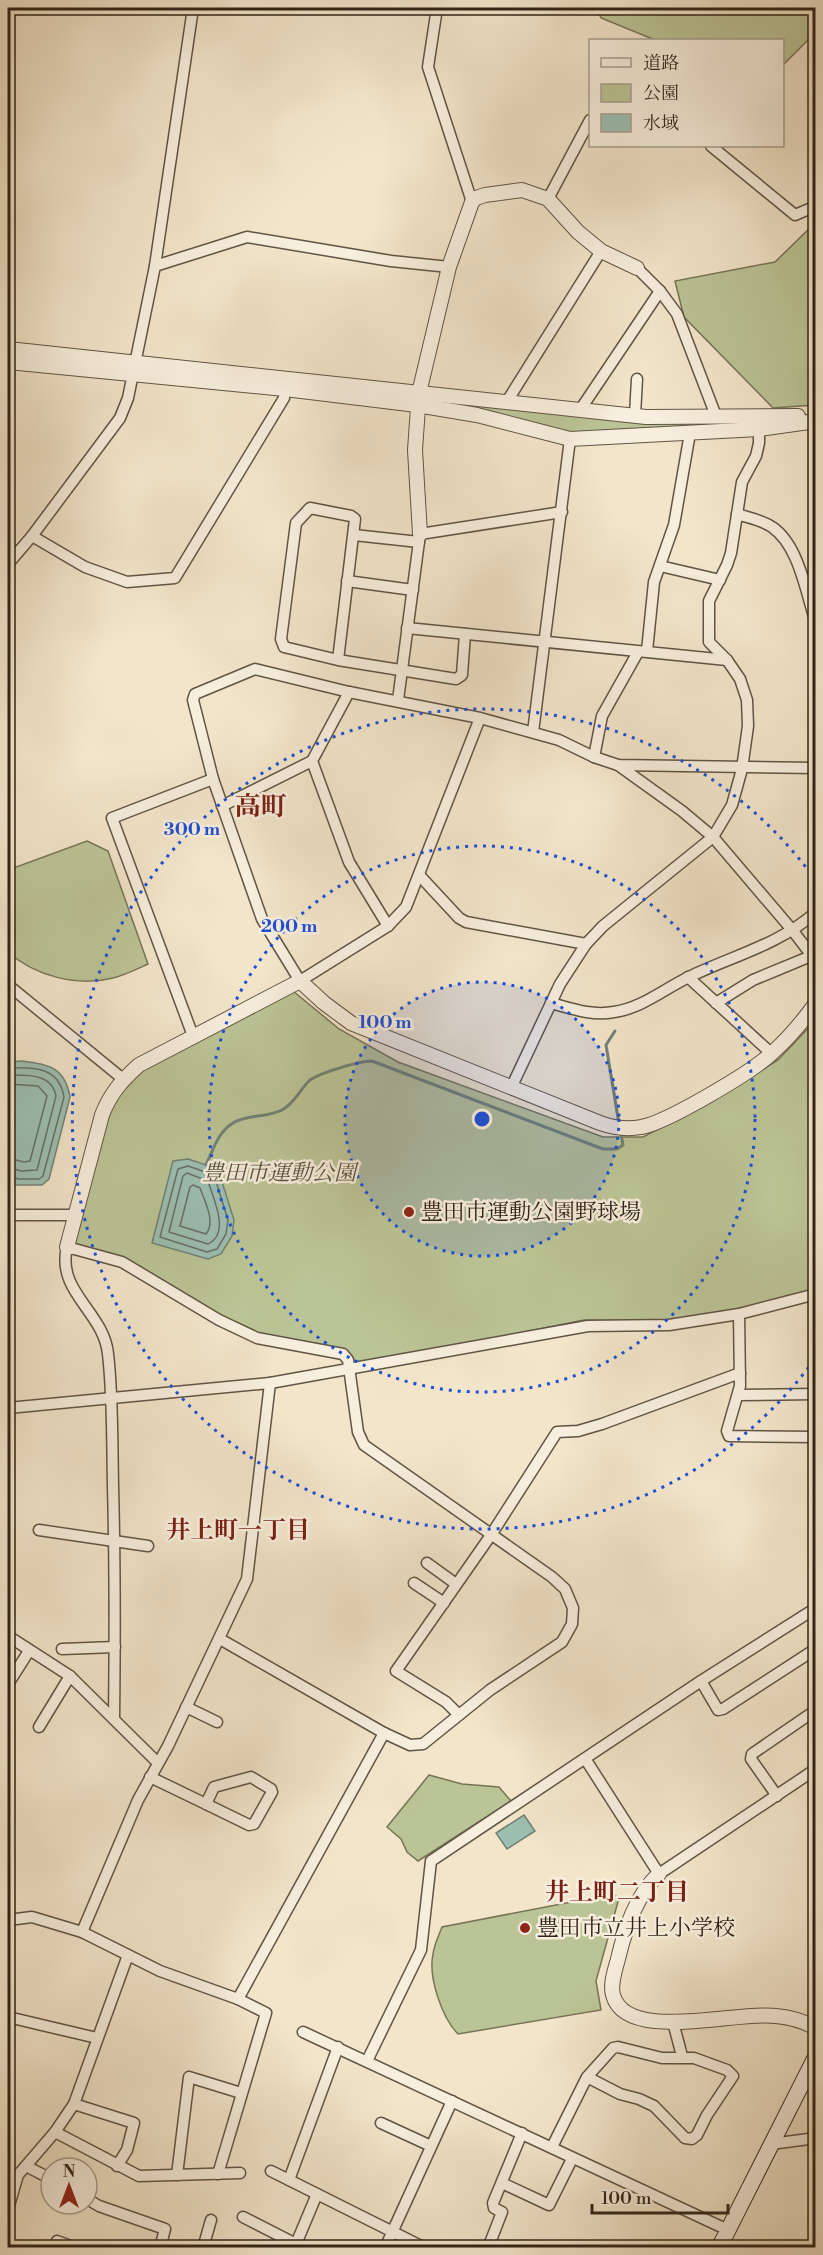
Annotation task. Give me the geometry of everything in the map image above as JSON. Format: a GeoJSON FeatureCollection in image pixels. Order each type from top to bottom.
{"type":"FeatureCollection","features":[{"type":"Feature","properties":{"kind":"main road"},"geometry":{"type":"LineString","coordinates":[[719,2247],[816,2056]]}},
{"type":"Feature","properties":{"kind":"street"},"geometry":{"type":"LineString","coordinates":[[8,564],[32,536],[120,418],[128,398],[155,266],[193,8]]}},
{"type":"Feature","properties":{"kind":"street"},"geometry":{"type":"LineString","coordinates":[[436,8],[428,67],[472,202]]}},
{"type":"Feature","properties":{"kind":"street"},"geometry":{"type":"LineString","coordinates":[[548,199],[589,124]]}},
{"type":"Feature","properties":{"kind":"street"},"geometry":{"type":"LineString","coordinates":[[712,147],[795,215],[816,206]]}},
{"type":"Feature","properties":{"kind":"street"},"geometry":{"type":"LineString","coordinates":[[398,700],[420,538],[415,450],[418,399],[450,267],[472,202],[476,198],[522,190],[548,199],[578,232],[601,251],[636,268],[660,291],[677,314],[716,416]]}},
{"type":"Feature","properties":{"kind":"street"},"geometry":{"type":"LineString","coordinates":[[155,266],[247,237],[391,261],[450,267]]}},
{"type":"Feature","properties":{"kind":"street"},"geometry":{"type":"LineString","coordinates":[[506,402],[601,251]]}},
{"type":"Feature","properties":{"kind":"street"},"geometry":{"type":"LineString","coordinates":[[580,410],[660,291]]}},
{"type":"Feature","properties":{"kind":"street"},"geometry":{"type":"LineString","coordinates":[[8,349],[285,389],[418,399],[506,402],[635,415],[816,416]]}},
{"type":"Feature","properties":{"kind":"street"},"geometry":{"type":"LineString","coordinates":[[8,362],[134,368],[418,399],[570,439],[759,429],[815,421]]}},
{"type":"Feature","properties":{"kind":"street"},"geometry":{"type":"LineString","coordinates":[[635,415],[637,380]]}},
{"type":"Feature","properties":{"kind":"street"},"geometry":{"type":"LineString","coordinates":[[32,536],[85,567],[127,582],[175,578],[284,398],[285,389]]}},
{"type":"Feature","properties":{"kind":"street"},"geometry":{"type":"LineString","coordinates":[[511,1088],[560,984],[586,944],[603,926],[713,837],[732,805],[742,769],[748,726],[747,700],[740,679],[727,660],[711,645],[708,634],[709,601],[731,553],[742,482],[756,456],[759,429]]}},
{"type":"Feature","properties":{"kind":"street"},"geometry":{"type":"LineString","coordinates":[[594,758],[602,716],[643,652],[654,582],[676,519],[690,433]]}},
{"type":"Feature","properties":{"kind":"street"},"geometry":{"type":"LineString","coordinates":[[533,732],[570,439]]}},
{"type":"Feature","properties":{"kind":"street"},"geometry":{"type":"LineString","coordinates":[[338,660],[355,519],[310,508],[296,523],[281,639],[287,649],[338,660],[401,671],[460,678],[465,634]]}},
{"type":"Feature","properties":{"kind":"street"},"geometry":{"type":"LineString","coordinates":[[354,535],[420,538],[562,512]]}},
{"type":"Feature","properties":{"kind":"street"},"geometry":{"type":"LineString","coordinates":[[737,514],[771,526],[786,540],[793,552],[816,623]]}},
{"type":"Feature","properties":{"kind":"street"},"geometry":{"type":"LineString","coordinates":[[660,566],[720,580]]}},
{"type":"Feature","properties":{"kind":"street"},"geometry":{"type":"LineString","coordinates":[[347,580],[413,590]]}},
{"type":"Feature","properties":{"kind":"street"},"geometry":{"type":"LineString","coordinates":[[407,628],[727,660]]}},
{"type":"Feature","properties":{"kind":"street"},"geometry":{"type":"LineString","coordinates":[[816,768],[742,769],[618,765],[594,758],[559,740],[533,732],[480,718],[349,692],[255,669],[195,694],[193,700],[213,779],[262,919],[300,981],[351,1023],[613,1128],[629,1129],[657,1122],[735,1079],[772,1054],[816,1003]]}},
{"type":"Feature","properties":{"kind":"street"},"geometry":{"type":"LineString","coordinates":[[222,806],[312,761],[349,692]]}},
{"type":"Feature","properties":{"kind":"street"},"geometry":{"type":"LineString","coordinates":[[114,1718],[112,1397],[106,1341],[96,1320],[72,1288],[64,1265],[102,1115],[110,1096],[138,1065],[300,981],[388,926],[406,907],[420,876],[480,718]]}},
{"type":"Feature","properties":{"kind":"street"},"geometry":{"type":"LineString","coordinates":[[312,761],[349,862],[388,926]]}},
{"type":"Feature","properties":{"kind":"street"},"geometry":{"type":"LineString","coordinates":[[618,765],[682,811],[713,837],[813,958],[753,980],[716,1003]]}},
{"type":"Feature","properties":{"kind":"street"},"geometry":{"type":"LineString","coordinates":[[193,1036],[112,818],[213,779]]}},
{"type":"Feature","properties":{"kind":"street"},"geometry":{"type":"LineString","coordinates":[[420,876],[459,918],[466,922],[586,944]]}},
{"type":"Feature","properties":{"kind":"street"},"geometry":{"type":"LineString","coordinates":[[551,1003],[590,1013],[622,1011],[642,1004],[688,977],[793,931],[816,912]]}},
{"type":"Feature","properties":{"kind":"street"},"geometry":{"type":"LineString","coordinates":[[688,977],[772,1054]]}},
{"type":"Feature","properties":{"kind":"street"},"geometry":{"type":"LineString","coordinates":[[8,985],[123,1079]]}},
{"type":"Feature","properties":{"kind":"street"},"geometry":{"type":"LineString","coordinates":[[8,1215],[75,1215]]}},
{"type":"Feature","properties":{"kind":"street"},"geometry":{"type":"LineString","coordinates":[[67,1247],[122,1262],[219,1320],[257,1338],[343,1354],[347,1358],[358,1432],[364,1445],[560,1583],[569,1595],[573,1608],[573,1619],[562,1642],[490,1690],[434,1737],[417,1745],[410,1745],[384,1733],[220,1639]]}},
{"type":"Feature","properties":{"kind":"street"},"geometry":{"type":"LineString","coordinates":[[8,1408],[270,1383],[349,1367],[588,1326],[669,1324],[739,1314],[816,1294]]}},
{"type":"Feature","properties":{"kind":"street"},"geometry":{"type":"LineString","coordinates":[[739,1314],[739,1395],[727,1431],[729,1436],[816,1437]]}},
{"type":"Feature","properties":{"kind":"street"},"geometry":{"type":"LineString","coordinates":[[459,1715],[447,1702],[396,1671],[491,1534],[557,1431],[578,1431],[602,1424],[740,1373]]}},
{"type":"Feature","properties":{"kind":"street"},"geometry":{"type":"LineString","coordinates":[[82,1932],[138,1800],[168,1746],[247,1579],[270,1383]]}},
{"type":"Feature","properties":{"kind":"street"},"geometry":{"type":"LineString","coordinates":[[739,1395],[816,1394]]}},
{"type":"Feature","properties":{"kind":"street"},"geometry":{"type":"LineString","coordinates":[[39,1530],[148,1546]]}},
{"type":"Feature","properties":{"kind":"street"},"geometry":{"type":"LineString","coordinates":[[427,1563],[456,1584]]}},
{"type":"Feature","properties":{"kind":"street"},"geometry":{"type":"LineString","coordinates":[[414,1583],[444,1603]]}},
{"type":"Feature","properties":{"kind":"street"},"geometry":{"type":"LineString","coordinates":[[367,2061],[421,1950],[431,1861],[586,1760],[701,1681],[814,1612]]}},
{"type":"Feature","properties":{"kind":"street"},"geometry":{"type":"LineString","coordinates":[[8,1636],[70,1676],[158,1763]]}},
{"type":"Feature","properties":{"kind":"street"},"geometry":{"type":"LineString","coordinates":[[62,1649],[115,1647]]}},
{"type":"Feature","properties":{"kind":"street"},"geometry":{"type":"LineString","coordinates":[[8,1684],[30,1651]]}},
{"type":"Feature","properties":{"kind":"street"},"geometry":{"type":"LineString","coordinates":[[701,1681],[718,1710],[723,1709],[811,1652],[816,1652]]}},
{"type":"Feature","properties":{"kind":"street"},"geometry":{"type":"LineString","coordinates":[[39,1727],[70,1676]]}},
{"type":"Feature","properties":{"kind":"street"},"geometry":{"type":"LineString","coordinates":[[186,1707],[217,1722]]}},
{"type":"Feature","properties":{"kind":"street"},"geometry":{"type":"LineString","coordinates":[[777,1796],[751,1759],[752,1754],[816,1710]]}},
{"type":"Feature","properties":{"kind":"street"},"geometry":{"type":"LineString","coordinates":[[238,1999],[384,1733]]}},
{"type":"Feature","properties":{"kind":"street"},"geometry":{"type":"LineString","coordinates":[[586,1760],[659,1874]]}},
{"type":"Feature","properties":{"kind":"street"},"geometry":{"type":"LineString","coordinates":[[816,1770],[659,1874],[641,1893],[619,1953],[612,1993],[623,2012],[633,2018],[654,2022],[776,2015],[816,2028]]}},
{"type":"Feature","properties":{"kind":"street"},"geometry":{"type":"LineString","coordinates":[[150,1777],[249,1825],[255,1824],[272,1792],[271,1789],[250,1777],[214,1787],[206,1804]]}},
{"type":"Feature","properties":{"kind":"street"},"geometry":{"type":"LineString","coordinates":[[8,1920],[33,1917],[82,1932],[160,1971],[238,1999],[266,2013],[218,2174]]}},
{"type":"Feature","properties":{"kind":"street"},"geometry":{"type":"LineString","coordinates":[[8,2209],[13,2174],[26,2166],[74,2104],[128,1955]]}},
{"type":"Feature","properties":{"kind":"street"},"geometry":{"type":"LineString","coordinates":[[8,2017],[97,2038]]}},
{"type":"Feature","properties":{"kind":"street"},"geometry":{"type":"LineString","coordinates":[[673,2022],[682,2056]]}},
{"type":"Feature","properties":{"kind":"street"},"geometry":{"type":"LineString","coordinates":[[303,2032],[728,2230]]}},
{"type":"Feature","properties":{"kind":"street"},"geometry":{"type":"LineString","coordinates":[[289,2180],[338,2047]]}},
{"type":"Feature","properties":{"kind":"street"},"geometry":{"type":"LineString","coordinates":[[552,2147],[587,2077],[613,2048],[618,2047],[662,2058],[682,2056],[694,2058],[727,2070],[733,2076],[707,2115],[697,2135],[692,2139],[685,2138],[654,2106],[620,2094],[587,2077]]}},
{"type":"Feature","properties":{"kind":"street"},"geometry":{"type":"LineString","coordinates":[[177,2175],[189,2077],[241,2093]]}},
{"type":"Feature","properties":{"kind":"street"},"geometry":{"type":"LineString","coordinates":[[385,2247],[452,2101]]}},
{"type":"Feature","properties":{"kind":"street"},"geometry":{"type":"LineString","coordinates":[[74,2104],[134,2123],[127,2150],[117,2166]]}},
{"type":"Feature","properties":{"kind":"street"},"geometry":{"type":"LineString","coordinates":[[381,2122],[431,2146]]}},
{"type":"Feature","properties":{"kind":"street"},"geometry":{"type":"LineString","coordinates":[[54,2132],[139,2176],[240,2173]]}},
{"type":"Feature","properties":{"kind":"street"},"geometry":{"type":"LineString","coordinates":[[488,2247],[502,2212],[494,2208],[493,2203],[522,2133]]}},
{"type":"Feature","properties":{"kind":"street"},"geometry":{"type":"LineString","coordinates":[[771,2144],[816,2138]]}},
{"type":"Feature","properties":{"kind":"street"},"geometry":{"type":"LineString","coordinates":[[502,2183],[549,2205],[572,2159]]}},
{"type":"Feature","properties":{"kind":"street"},"geometry":{"type":"LineString","coordinates":[[26,2166],[39,2173]]}},
{"type":"Feature","properties":{"kind":"street"},"geometry":{"type":"LineString","coordinates":[[271,2171],[425,2247]]}},
{"type":"Feature","properties":{"kind":"street"},"geometry":{"type":"LineString","coordinates":[[243,2217],[300,2246],[317,2194]]}},
{"type":"Feature","properties":{"kind":"street"},"geometry":{"type":"LineString","coordinates":[[99,2206],[165,2229],[160,2247]]}},
{"type":"Feature","properties":{"kind":"street"},"geometry":{"type":"LineString","coordinates":[[203,2247],[212,2220]]}},
{"type":"Feature","properties":{"kind":"street"},"geometry":{"type":"LineString","coordinates":[[56,2247],[57,2241],[76,2247]]}},
{"type":"Feature","properties":{"kind":"green space"},"geometry":{"type":"Polygon","coordinates":[[[596,8],[815,8],[815,33],[784,64],[784,39],[653,39],[601,18],[596,8]]]}},
{"type":"Feature","properties":{"kind":"green space"},"geometry":{"type":"Polygon","coordinates":[[[815,223],[815,405],[773,408],[684,317],[675,281],[775,262],[815,223]]]}},
{"type":"Feature","properties":{"kind":"green space"},"geometry":{"type":"Polygon","coordinates":[[[438,401],[743,420],[742,425],[578,433],[548,429],[438,401]]]}},
{"type":"Feature","properties":{"kind":"green space"},"geometry":{"type":"Polygon","coordinates":[[[87,841],[108,851],[148,964],[113,978],[85,981],[44,973],[8,952],[8,870],[87,841]]]}},
{"type":"Feature","properties":{"kind":"green space","name":"豊田市運動公園"},"geometry":{"type":"Polygon","coordinates":[[[293,991],[339,1029],[398,1062],[603,1137],[643,1137],[711,1102],[778,1060],[815,1021],[815,1290],[734,1312],[659,1321],[584,1320],[354,1366],[349,1354],[251,1333],[126,1267],[72,1242],[110,1106],[138,1072],[293,991]]]}},
{"type":"Feature","properties":{"kind":"green space"},"geometry":{"type":"Polygon","coordinates":[[[429,1775],[462,1784],[499,1787],[511,1801],[418,1861],[407,1852],[401,1839],[387,1827],[429,1775]]]}},
{"type":"Feature","properties":{"kind":"green space"},"geometry":{"type":"Polygon","coordinates":[[[613,1894],[619,1898],[596,1981],[601,2010],[458,2034],[442,2008],[434,1985],[432,1963],[435,1944],[442,1927],[613,1894]]]}},
{"type":"Feature","properties":{"kind":"water"},"geometry":{"type":"Polygon","coordinates":[[[22,1061],[54,1069],[64,1079],[70,1097],[49,1179],[42,1185],[14,1185],[8,1178],[8,1062],[22,1061]]]}},
{"type":"Feature","properties":{"kind":"water"},"geometry":{"type":"Polygon","coordinates":[[[188,1159],[218,1169],[234,1220],[232,1236],[221,1254],[208,1259],[152,1243],[173,1161],[188,1159]]]}},
{"type":"Feature","properties":{"kind":"water"},"geometry":{"type":"Polygon","coordinates":[[[524,1815],[535,1831],[507,1849],[496,1833],[524,1815]]]}},
{"type":"Feature","properties":{"kind":"waterway"},"geometry":{"type":"LineString","coordinates":[[615,1031],[606,1045],[619,1124]]}},
{"type":"Feature","properties":{"kind":"waterway"},"geometry":{"type":"LineString","coordinates":[[206,1165],[220,1136],[233,1123],[244,1118],[282,1110],[315,1077],[349,1065],[372,1061],[603,1149],[617,1149],[623,1145],[621,1134]]}},
{"type":"Feature","properties":{"kind":"place","name":"豊田市運動公園野球場"},"geometry":{"type":"Point","coordinates":[409,1212]}},
{"type":"Feature","properties":{"kind":"place","name":"豊田市立井上小学校"},"geometry":{"type":"Point","coordinates":[525,1928]}},
{"type":"Feature","properties":{"kind":"district","name":"高町"},"geometry":{"type":"Point","coordinates":[261,807]}},
{"type":"Feature","properties":{"kind":"district","name":"井上町一丁目"},"geometry":{"type":"Point","coordinates":[238,1531]}},
{"type":"Feature","properties":{"kind":"district","name":"井上町二丁目"},"geometry":{"type":"Point","coordinates":[617,1893]}}]}
